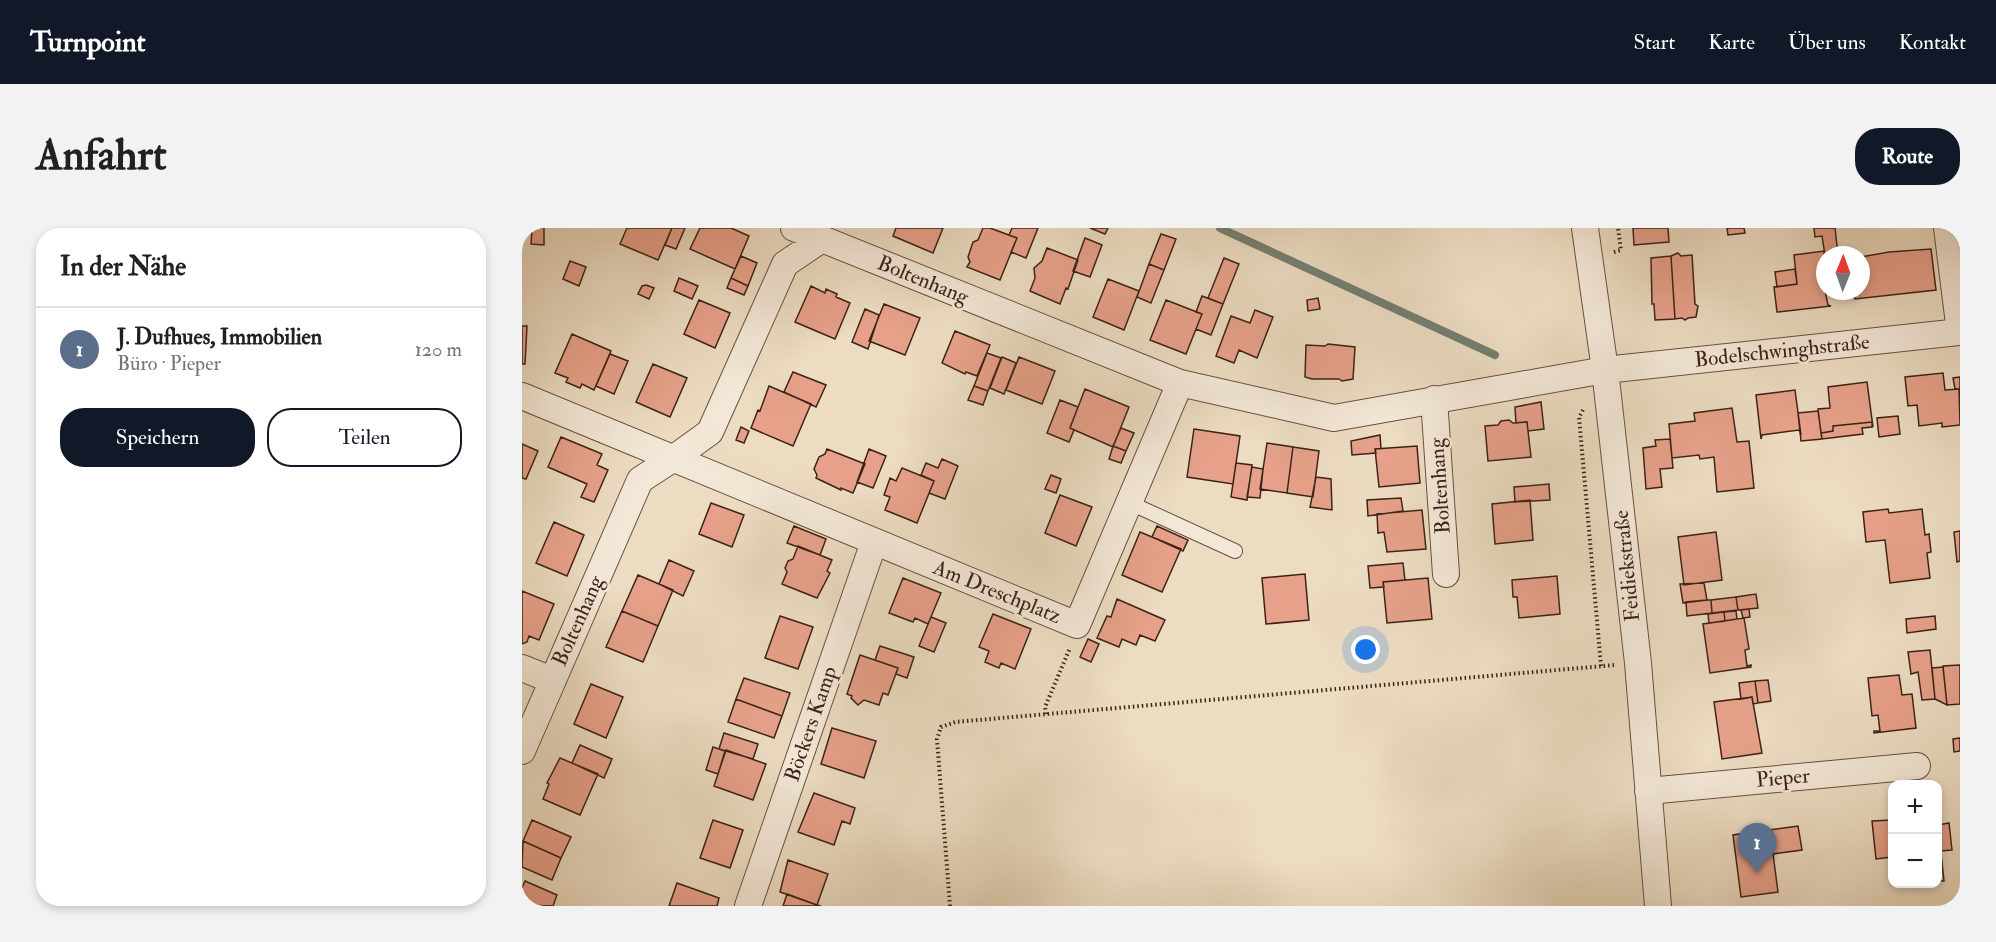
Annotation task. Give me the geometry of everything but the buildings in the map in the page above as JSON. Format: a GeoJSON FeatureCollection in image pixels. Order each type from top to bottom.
{"type":"FeatureCollection","features":[{"type":"Feature","properties":{"kind":"street"},"geometry":{"type":"LineString","coordinates":[[794,228],[822,239]]}},
{"type":"Feature","properties":{"kind":"street","name":"Feidiekstraße"},"geometry":{"type":"LineString","coordinates":[[1585,228],[1605,370],[1636,651],[1658,906]]}},
{"type":"Feature","properties":{"kind":"street","name":"Bodelschwinghstraße"},"geometry":{"type":"LineString","coordinates":[[1605,370],[1960,332],[1947,228]]}},
{"type":"Feature","properties":{"kind":"street","name":"Boltenhang"},"geometry":{"type":"LineString","coordinates":[[522,751],[640,480],[710,432],[784,264],[822,239],[1180,383],[1334,418],[1605,370]]}},
{"type":"Feature","properties":{"kind":"street","name":"Am Dreschplatz"},"geometry":{"type":"LineString","coordinates":[[522,396],[1077,625],[1180,383]]}},
{"type":"Feature","properties":{"kind":"street","name":"Boltenhang"},"geometry":{"type":"LineString","coordinates":[[1434,399],[1446,574]]}},
{"type":"Feature","properties":{"kind":"street","name":"Böckers Kamp"},"geometry":{"type":"LineString","coordinates":[[748,906],[874,542]]}},
{"type":"Feature","properties":{"kind":"street"},"geometry":{"type":"LineString","coordinates":[[522,668],[552,680]]}},
{"type":"Feature","properties":{"kind":"street","name":"Pieper"},"geometry":{"type":"LineString","coordinates":[[1648,791],[1917,766]]}},
{"type":"Feature","properties":{"kind":"lane"},"geometry":{"type":"LineString","coordinates":[[1130,503],[1235,551]]}},
{"type":"Feature","properties":{"kind":"path"},"geometry":{"type":"LineString","coordinates":[[950,906],[937,739],[941,727],[955,722],[1601,666],[1579,417],[1584,407]]}},
{"type":"Feature","properties":{"kind":"path"},"geometry":{"type":"LineString","coordinates":[[1046,714],[1045,707],[1077,633],[1077,625]]}},
{"type":"Feature","properties":{"kind":"waterway"},"geometry":{"type":"LineString","coordinates":[[1220,228],[1495,355]]}},
{"type":"Feature","properties":{"kind":"place","name":"J. Dufhues, Immobilien"},"geometry":{"type":"Point","coordinates":[1757,873]}}]}
